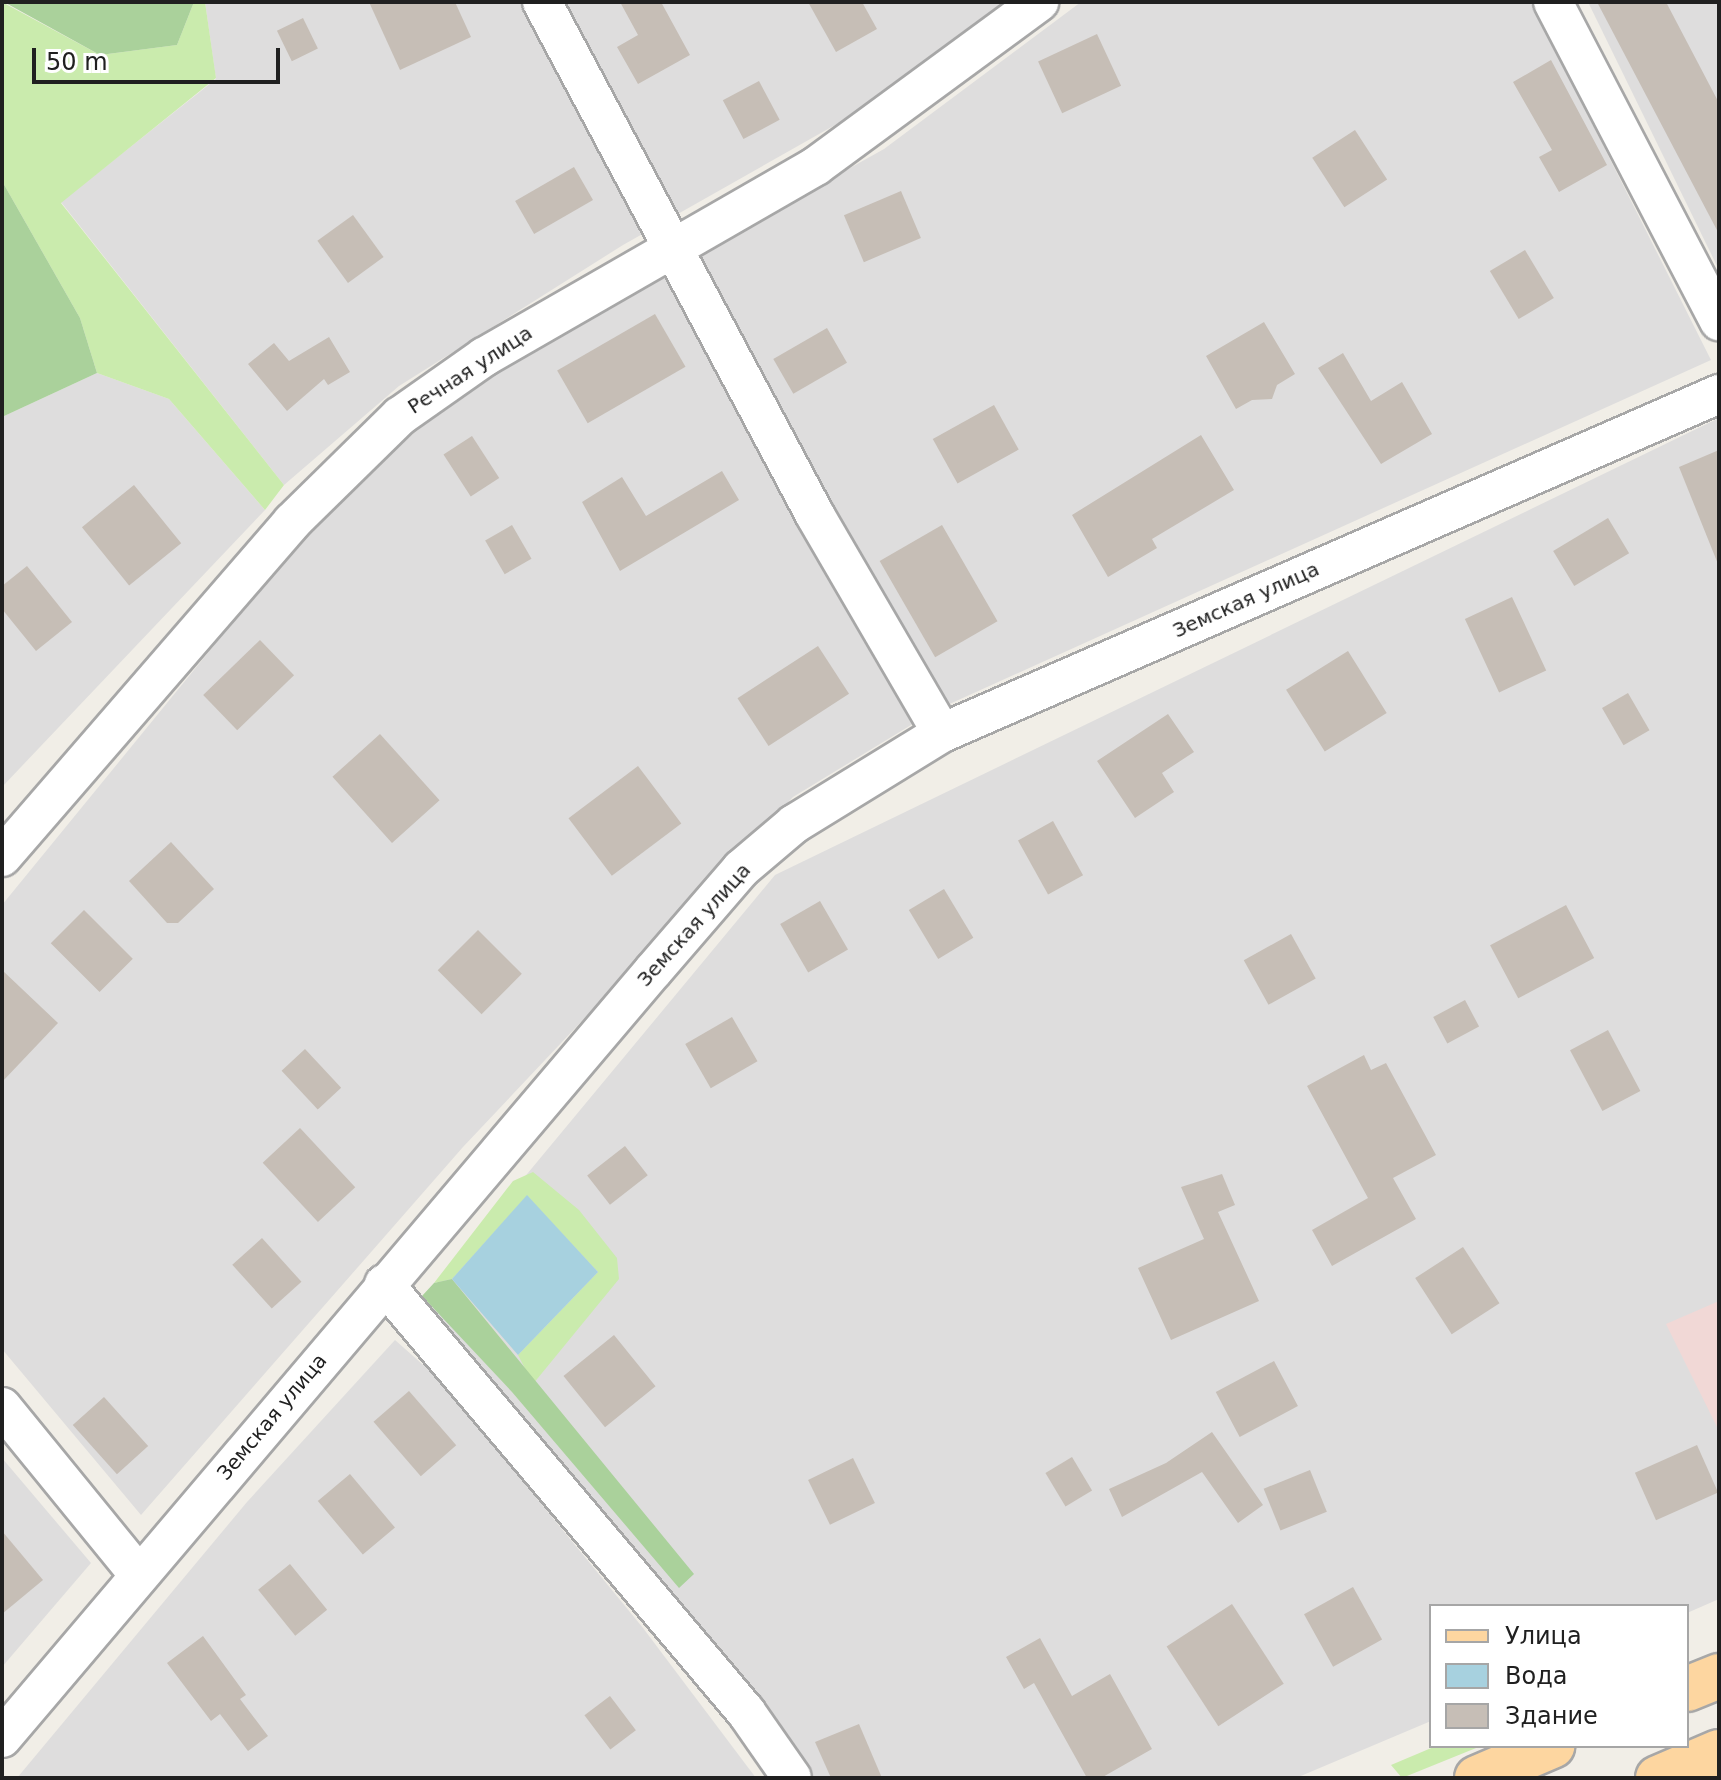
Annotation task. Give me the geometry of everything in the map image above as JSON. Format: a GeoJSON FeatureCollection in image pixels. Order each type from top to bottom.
{"type":"FeatureCollection","features":[{"type":"Feature","properties":{"kind":"main road"},"geometry":{"type":"LineString","coordinates":[[1689,1688],[1719,1676]]}},
{"type":"Feature","properties":{"kind":"main road"},"geometry":{"type":"LineString","coordinates":[[1477,1778],[1547,1748]]}},
{"type":"Feature","properties":{"kind":"main road"},"geometry":{"type":"LineString","coordinates":[[1659,1778],[1719,1752]]}},
{"type":"Feature","properties":{"kind":"street"},"geometry":{"type":"LineString","coordinates":[[542,2],[815,515],[942,733]]}},
{"type":"Feature","properties":{"kind":"street","name":"Речная улица"},"geometry":{"type":"LineString","coordinates":[[2,857],[292,522],[400,416],[484,357],[816,166],[1039,2]]}},
{"type":"Feature","properties":{"kind":"street"},"geometry":{"type":"LineString","coordinates":[[1553,2],[1719,321]]}},
{"type":"Feature","properties":{"kind":"street","name":"Земская улица"},"geometry":{"type":"LineString","coordinates":[[2,1738],[384,1284],[741,869],[794,824],[942,733],[1719,394]]}},
{"type":"Feature","properties":{"kind":"street"},"geometry":{"type":"LineString","coordinates":[[384,1284],[746,1712],[792,1778]]}},
{"type":"Feature","properties":{"kind":"street"},"geometry":{"type":"LineString","coordinates":[[2,1407],[139,1575]]}},
{"type":"Feature","properties":{"kind":"shaded area"},"geometry":{"type":"Polygon","coordinates":[[[205,2],[1017,2],[920,77],[623,245],[399,386],[284,485],[61,202],[216,79],[205,2]]]}},
{"type":"Feature","properties":{"kind":"shaded area"},"geometry":{"type":"Polygon","coordinates":[[[1081,2],[1531,2],[1711,360],[934,711],[793,797],[463,1147],[141,1515],[2,1349],[2,905],[328,506],[486,372],[884,149],[1081,2]]]}},
{"type":"Feature","properties":{"kind":"shaded area"},"geometry":{"type":"Polygon","coordinates":[[[1588,2],[1719,2],[1719,270],[1588,2]]]}},
{"type":"Feature","properties":{"kind":"shaded area"},"geometry":{"type":"Polygon","coordinates":[[[97,373],[169,399],[265,510],[2,787],[2,417],[97,373]]]}},
{"type":"Feature","properties":{"kind":"shaded area"},"geometry":{"type":"Polygon","coordinates":[[[1719,418],[1719,1599],[1689,1612],[1689,1604],[1429,1604],[1429,1722],[1296,1778],[793,1778],[421,1302],[775,875],[1719,418]]]}},
{"type":"Feature","properties":{"kind":"shaded area"},"geometry":{"type":"Polygon","coordinates":[[[1719,1301],[1719,1431],[1666,1324],[1719,1301]]]}},
{"type":"Feature","properties":{"kind":"shaded area"},"geometry":{"type":"Polygon","coordinates":[[[395,1340],[439,1379],[643,1628],[756,1778],[17,1778],[247,1502],[395,1340]]]}},
{"type":"Feature","properties":{"kind":"shaded area"},"geometry":{"type":"Polygon","coordinates":[[[2,1458],[91,1563],[2,1667],[2,1458]]]}},
{"type":"Feature","properties":{"kind":"green space"},"geometry":{"type":"Polygon","coordinates":[[[2,2],[100,55],[177,45],[194,2],[205,2],[216,78],[61,203],[284,485],[265,510],[169,399],[97,373],[80,318],[2,181],[2,2]]]}},
{"type":"Feature","properties":{"kind":"green space"},"geometry":{"type":"Polygon","coordinates":[[[4,2],[194,2],[177,45],[100,55],[4,2]]]}},
{"type":"Feature","properties":{"kind":"green space"},"geometry":{"type":"Polygon","coordinates":[[[2,181],[80,318],[97,373],[2,417],[2,181]]]}},
{"type":"Feature","properties":{"kind":"green space"},"geometry":{"type":"Polygon","coordinates":[[[533,1172],[579,1210],[617,1258],[619,1279],[533,1384],[518,1355],[598,1272],[527,1196],[452,1279],[434,1283],[513,1181],[533,1172]]]}},
{"type":"Feature","properties":{"kind":"green space"},"geometry":{"type":"Polygon","coordinates":[[[452,1279],[694,1574],[679,1588],[512,1392],[422,1296],[434,1283],[452,1279]]]}},
{"type":"Feature","properties":{"kind":"green space"},"geometry":{"type":"Polygon","coordinates":[[[1431,1748],[1476,1748],[1402,1778],[1391,1765],[1431,1748]]]}},
{"type":"Feature","properties":{"kind":"water"},"geometry":{"type":"Polygon","coordinates":[[[527,1195],[598,1272],[518,1355],[452,1279],[527,1195]]]}},
{"type":"Feature","properties":{"kind":"building"},"geometry":{"type":"Polygon","coordinates":[[[369,2],[455,2],[471,37],[400,70],[369,2]]]}},
{"type":"Feature","properties":{"kind":"building"},"geometry":{"type":"Polygon","coordinates":[[[620,2],[661,2],[690,55],[638,84],[617,47],[638,35],[620,2]]]}},
{"type":"Feature","properties":{"kind":"building"},"geometry":{"type":"Polygon","coordinates":[[[808,2],[862,2],[877,29],[836,52],[808,2]]]}},
{"type":"Feature","properties":{"kind":"building"},"geometry":{"type":"Polygon","coordinates":[[[1597,2],[1666,2],[1719,103],[1719,234],[1597,2]]]}},
{"type":"Feature","properties":{"kind":"building"},"geometry":{"type":"Polygon","coordinates":[[[303,18],[318,49],[292,61],[277,31],[303,18]]]}},
{"type":"Feature","properties":{"kind":"building"},"geometry":{"type":"Polygon","coordinates":[[[1097,34],[1121,86],[1062,113],[1038,61],[1097,34]]]}},
{"type":"Feature","properties":{"kind":"building"},"geometry":{"type":"Polygon","coordinates":[[[1551,60],[1607,165],[1559,192],[1539,157],[1552,150],[1513,82],[1551,60]]]}},
{"type":"Feature","properties":{"kind":"building"},"geometry":{"type":"Polygon","coordinates":[[[759,81],[780,120],[743,139],[723,100],[759,81]]]}},
{"type":"Feature","properties":{"kind":"building"},"geometry":{"type":"Polygon","coordinates":[[[1355,130],[1387,179],[1344,207],[1312,158],[1355,130]]]}},
{"type":"Feature","properties":{"kind":"building"},"geometry":{"type":"Polygon","coordinates":[[[574,167],[593,200],[534,234],[515,201],[574,167]]]}},
{"type":"Feature","properties":{"kind":"building"},"geometry":{"type":"Polygon","coordinates":[[[901,191],[921,238],[864,262],[844,215],[901,191]]]}},
{"type":"Feature","properties":{"kind":"building"},"geometry":{"type":"Polygon","coordinates":[[[353,215],[384,257],[348,283],[317,241],[353,215]]]}},
{"type":"Feature","properties":{"kind":"building"},"geometry":{"type":"Polygon","coordinates":[[[1525,250],[1554,298],[1519,319],[1490,271],[1525,250]]]}},
{"type":"Feature","properties":{"kind":"building"},"geometry":{"type":"Polygon","coordinates":[[[655,314],[686,367],[588,423],[557,370],[655,314]]]}},
{"type":"Feature","properties":{"kind":"building"},"geometry":{"type":"Polygon","coordinates":[[[1264,322],[1295,374],[1277,385],[1272,399],[1252,400],[1236,409],[1206,356],[1264,322]]]}},
{"type":"Feature","properties":{"kind":"building"},"geometry":{"type":"Polygon","coordinates":[[[827,328],[847,363],[793,394],[773,359],[827,328]]]}},
{"type":"Feature","properties":{"kind":"building"},"geometry":{"type":"Polygon","coordinates":[[[329,337],[350,372],[328,385],[324,379],[287,411],[248,364],[274,343],[289,361],[329,337]]]}},
{"type":"Feature","properties":{"kind":"building"},"geometry":{"type":"Polygon","coordinates":[[[1343,353],[1371,401],[1402,382],[1432,434],[1381,464],[1318,368],[1343,353]]]}},
{"type":"Feature","properties":{"kind":"building"},"geometry":{"type":"Polygon","coordinates":[[[994,405],[1019,450],[958,484],[933,439],[994,405]]]}},
{"type":"Feature","properties":{"kind":"building"},"geometry":{"type":"Polygon","coordinates":[[[1201,435],[1234,490],[1152,539],[1157,548],[1108,577],[1072,515],[1201,435]]]}},
{"type":"Feature","properties":{"kind":"building"},"geometry":{"type":"Polygon","coordinates":[[[472,436],[499,478],[471,496],[443,455],[472,436]]]}},
{"type":"Feature","properties":{"kind":"building"},"geometry":{"type":"Polygon","coordinates":[[[1719,450],[1719,564],[1718,564],[1679,467],[1719,450]]]}},
{"type":"Feature","properties":{"kind":"building"},"geometry":{"type":"Polygon","coordinates":[[[722,471],[739,500],[620,571],[582,502],[622,477],[646,516],[722,471]]]}},
{"type":"Feature","properties":{"kind":"building"},"geometry":{"type":"Polygon","coordinates":[[[134,485],[181,543],[129,585],[82,527],[134,485]]]}},
{"type":"Feature","properties":{"kind":"building"},"geometry":{"type":"Polygon","coordinates":[[[1608,518],[1629,553],[1574,586],[1553,551],[1608,518]]]}},
{"type":"Feature","properties":{"kind":"building"},"geometry":{"type":"Polygon","coordinates":[[[512,525],[532,559],[505,574],[485,540],[512,525]]]}},
{"type":"Feature","properties":{"kind":"building"},"geometry":{"type":"Polygon","coordinates":[[[942,525],[998,621],[935,657],[880,561],[942,525]]]}},
{"type":"Feature","properties":{"kind":"building"},"geometry":{"type":"Polygon","coordinates":[[[27,566],[72,622],[36,651],[2,609],[2,586],[27,566]]]}},
{"type":"Feature","properties":{"kind":"building"},"geometry":{"type":"Polygon","coordinates":[[[1512,597],[1546,670],[1499,692],[1465,619],[1512,597]]]}},
{"type":"Feature","properties":{"kind":"building"},"geometry":{"type":"Polygon","coordinates":[[[260,640],[294,675],[237,730],[203,695],[260,640]]]}},
{"type":"Feature","properties":{"kind":"building"},"geometry":{"type":"Polygon","coordinates":[[[818,646],[849,694],[769,746],[737,698],[818,646]]]}},
{"type":"Feature","properties":{"kind":"building"},"geometry":{"type":"Polygon","coordinates":[[[1348,651],[1387,713],[1325,752],[1286,690],[1348,651]]]}},
{"type":"Feature","properties":{"kind":"building"},"geometry":{"type":"Polygon","coordinates":[[[1628,693],[1650,730],[1624,745],[1602,708],[1628,693]]]}},
{"type":"Feature","properties":{"kind":"building"},"geometry":{"type":"Polygon","coordinates":[[[1168,714],[1194,752],[1162,773],[1174,792],[1135,818],[1097,761],[1168,714]]]}},
{"type":"Feature","properties":{"kind":"building"},"geometry":{"type":"Polygon","coordinates":[[[380,734],[440,800],[392,843],[332,777],[380,734]]]}},
{"type":"Feature","properties":{"kind":"building"},"geometry":{"type":"Polygon","coordinates":[[[638,766],[681,824],[612,876],[569,818],[638,766]]]}},
{"type":"Feature","properties":{"kind":"building"},"geometry":{"type":"Polygon","coordinates":[[[1053,821],[1083,875],[1048,895],[1018,840],[1053,821]]]}},
{"type":"Feature","properties":{"kind":"building"},"geometry":{"type":"Polygon","coordinates":[[[171,842],[214,889],[178,923],[167,923],[129,881],[171,842]]]}},
{"type":"Feature","properties":{"kind":"building"},"geometry":{"type":"Polygon","coordinates":[[[944,889],[973,938],[938,959],[909,910],[944,889]]]}},
{"type":"Feature","properties":{"kind":"building"},"geometry":{"type":"Polygon","coordinates":[[[820,901],[848,949],[808,972],[780,924],[820,901]]]}},
{"type":"Feature","properties":{"kind":"building"},"geometry":{"type":"Polygon","coordinates":[[[1566,905],[1594,958],[1518,998],[1490,945],[1566,905]]]}},
{"type":"Feature","properties":{"kind":"building"},"geometry":{"type":"Polygon","coordinates":[[[84,910],[133,959],[100,992],[51,943],[84,910]]]}},
{"type":"Feature","properties":{"kind":"building"},"geometry":{"type":"Polygon","coordinates":[[[478,930],[522,974],[482,1014],[438,970],[478,930]]]}},
{"type":"Feature","properties":{"kind":"building"},"geometry":{"type":"Polygon","coordinates":[[[1291,934],[1316,979],[1268,1005],[1244,960],[1291,934]]]}},
{"type":"Feature","properties":{"kind":"building"},"geometry":{"type":"Polygon","coordinates":[[[2,970],[58,1023],[2,1082],[2,970]]]}},
{"type":"Feature","properties":{"kind":"building"},"geometry":{"type":"Polygon","coordinates":[[[1465,1000],[1479,1026],[1447,1043],[1433,1017],[1465,1000]]]}},
{"type":"Feature","properties":{"kind":"building"},"geometry":{"type":"Polygon","coordinates":[[[732,1017],[758,1061],[711,1088],[685,1044],[732,1017]]]}},
{"type":"Feature","properties":{"kind":"building"},"geometry":{"type":"Polygon","coordinates":[[[1608,1030],[1640,1091],[1602,1111],[1570,1050],[1608,1030]]]}},
{"type":"Feature","properties":{"kind":"building"},"geometry":{"type":"Polygon","coordinates":[[[305,1049],[341,1088],[318,1110],[282,1071],[305,1049]]]}},
{"type":"Feature","properties":{"kind":"building"},"geometry":{"type":"Polygon","coordinates":[[[1364,1055],[1371,1070],[1386,1063],[1436,1155],[1393,1178],[1416,1219],[1332,1266],[1312,1230],[1368,1198],[1307,1086],[1364,1055]]]}},
{"type":"Feature","properties":{"kind":"building"},"geometry":{"type":"Polygon","coordinates":[[[300,1128],[355,1187],[318,1222],[263,1163],[300,1128]]]}},
{"type":"Feature","properties":{"kind":"building"},"geometry":{"type":"Polygon","coordinates":[[[625,1146],[648,1175],[610,1205],[587,1176],[625,1146]]]}},
{"type":"Feature","properties":{"kind":"building"},"geometry":{"type":"Polygon","coordinates":[[[1222,1174],[1235,1205],[1218,1212],[1259,1301],[1171,1340],[1138,1268],[1204,1239],[1181,1187],[1222,1174]]]}},
{"type":"Feature","properties":{"kind":"building"},"geometry":{"type":"Polygon","coordinates":[[[262,1238],[301,1282],[272,1309],[232,1265],[262,1238]]]}},
{"type":"Feature","properties":{"kind":"building"},"geometry":{"type":"Polygon","coordinates":[[[1463,1247],[1499,1303],[1452,1334],[1415,1278],[1463,1247]]]}},
{"type":"Feature","properties":{"kind":"building"},"geometry":{"type":"Polygon","coordinates":[[[614,1335],[656,1386],[605,1427],[563,1376],[614,1335]]]}},
{"type":"Feature","properties":{"kind":"building"},"geometry":{"type":"Polygon","coordinates":[[[1274,1361],[1298,1406],[1240,1437],[1216,1392],[1274,1361]]]}},
{"type":"Feature","properties":{"kind":"building"},"geometry":{"type":"Polygon","coordinates":[[[409,1391],[456,1445],[421,1476],[374,1422],[409,1391]]]}},
{"type":"Feature","properties":{"kind":"building"},"geometry":{"type":"Polygon","coordinates":[[[104,1397],[148,1446],[117,1474],[73,1425],[104,1397]]]}},
{"type":"Feature","properties":{"kind":"building"},"geometry":{"type":"Polygon","coordinates":[[[1212,1432],[1263,1505],[1238,1523],[1202,1472],[1122,1517],[1109,1489],[1166,1463],[1212,1432]]]}},
{"type":"Feature","properties":{"kind":"building"},"geometry":{"type":"Polygon","coordinates":[[[1697,1445],[1718,1493],[1656,1520],[1635,1473],[1697,1445]]]}},
{"type":"Feature","properties":{"kind":"building"},"geometry":{"type":"Polygon","coordinates":[[[1072,1457],[1092,1490],[1066,1506],[1045,1473],[1072,1457]]]}},
{"type":"Feature","properties":{"kind":"building"},"geometry":{"type":"Polygon","coordinates":[[[853,1458],[875,1503],[830,1525],[808,1480],[853,1458]]]}},
{"type":"Feature","properties":{"kind":"building"},"geometry":{"type":"Polygon","coordinates":[[[1310,1470],[1327,1512],[1280,1530],[1264,1489],[1310,1470]]]}},
{"type":"Feature","properties":{"kind":"building"},"geometry":{"type":"Polygon","coordinates":[[[350,1474],[395,1528],[363,1555],[318,1501],[350,1474]]]}},
{"type":"Feature","properties":{"kind":"building"},"geometry":{"type":"Polygon","coordinates":[[[2,1531],[43,1580],[2,1614],[2,1531]]]}},
{"type":"Feature","properties":{"kind":"building"},"geometry":{"type":"Polygon","coordinates":[[[290,1564],[327,1610],[295,1636],[258,1590],[290,1564]]]}},
{"type":"Feature","properties":{"kind":"building"},"geometry":{"type":"Polygon","coordinates":[[[1353,1587],[1382,1639],[1333,1667],[1304,1614],[1353,1587]]]}},
{"type":"Feature","properties":{"kind":"building"},"geometry":{"type":"Polygon","coordinates":[[[1232,1604],[1284,1684],[1218,1726],[1167,1646],[1232,1604]]]}},
{"type":"Feature","properties":{"kind":"building"},"geometry":{"type":"Polygon","coordinates":[[[203,1636],[246,1695],[240,1699],[268,1736],[248,1751],[220,1714],[211,1721],[167,1663],[203,1636]]]}},
{"type":"Feature","properties":{"kind":"building"},"geometry":{"type":"Polygon","coordinates":[[[1040,1638],[1072,1696],[1110,1674],[1152,1749],[1101,1778],[1087,1778],[1034,1683],[1024,1689],[1006,1657],[1040,1638]]]}},
{"type":"Feature","properties":{"kind":"building"},"geometry":{"type":"Polygon","coordinates":[[[610,1696],[636,1730],[610,1750],[584,1715],[610,1696]]]}},
{"type":"Feature","properties":{"kind":"building"},"geometry":{"type":"Polygon","coordinates":[[[859,1724],[882,1778],[831,1778],[815,1742],[859,1724]]]}}]}
